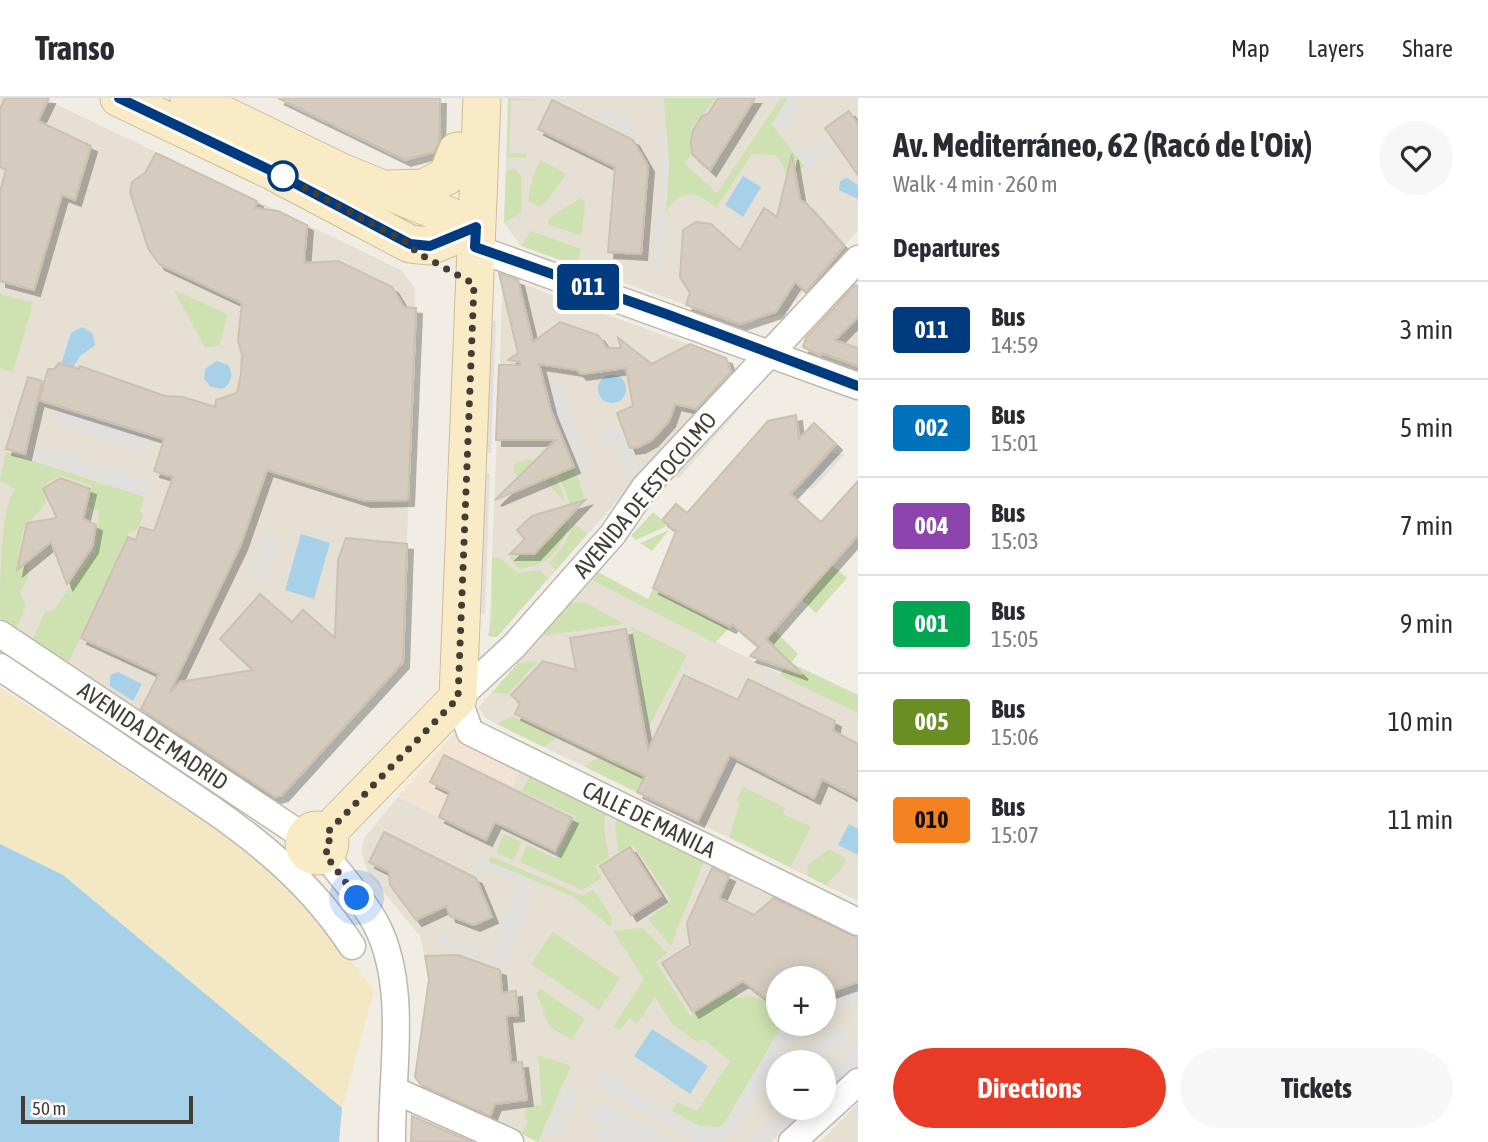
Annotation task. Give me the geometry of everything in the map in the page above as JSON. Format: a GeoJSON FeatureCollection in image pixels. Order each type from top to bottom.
{"type":"FeatureCollection","features":[{"type":"Feature","properties":{"kind":"street"},"geometry":{"type":"LineString","coordinates":[[119,98],[272,171],[858,386]]}},
{"type":"Feature","properties":{"kind":"street"},"geometry":{"type":"LineString","coordinates":[[189,98],[341,172],[383,189],[448,234],[474,284],[458,698],[319,842]]}},
{"type":"Feature","properties":{"kind":"street"},"geometry":{"type":"LineString","coordinates":[[460,98],[457,151],[466,202],[448,234],[416,252],[474,284]]}},
{"type":"Feature","properties":{"kind":"street"},"geometry":{"type":"LineString","coordinates":[[448,234],[482,98]]}},
{"type":"Feature","properties":{"kind":"street"},"geometry":{"type":"LineString","coordinates":[[383,189],[424,188],[447,176],[457,151]]}},
{"type":"Feature","properties":{"kind":"street","name":"AVENIDA DE ESTOCOLMO"},"geometry":{"type":"LineString","coordinates":[[458,698],[514,646],[564,592],[613,534],[645,488],[858,259]]}},
{"type":"Feature","properties":{"kind":"street","name":"AVENIDA DE MADRID"},"geometry":{"type":"LineString","coordinates":[[0,634],[319,842],[375,922],[387,953],[396,1019],[392,1142]]}},
{"type":"Feature","properties":{"kind":"street"},"geometry":{"type":"LineString","coordinates":[[0,667],[240,828],[298,876],[335,920],[352,946]]}},
{"type":"Feature","properties":{"kind":"street","name":"CALLE DE MANILA"},"geometry":{"type":"LineString","coordinates":[[458,698],[470,732],[858,922]]}},
{"type":"Feature","properties":{"kind":"street"},"geometry":{"type":"LineString","coordinates":[[792,1142],[858,1082]]}},
{"type":"Feature","properties":{"kind":"street"},"geometry":{"type":"LineString","coordinates":[[394,1090],[510,1142]]}},
{"type":"Feature","properties":{"kind":"shaded area"},"geometry":{"type":"Polygon","coordinates":[[[0,98],[43,98],[401,270],[415,288],[403,663],[282,796],[267,797],[0,618],[0,98]]]}},
{"type":"Feature","properties":{"kind":"shaded area"},"geometry":{"type":"Polygon","coordinates":[[[508,98],[858,98],[858,230],[784,314],[740,324],[521,246],[504,223],[508,98]]]}},
{"type":"Feature","properties":{"kind":"shaded area"},"geometry":{"type":"Polygon","coordinates":[[[788,98],[793,98],[800,106],[781,136],[772,124],[788,98]]]}},
{"type":"Feature","properties":{"kind":"shaded area"},"geometry":{"type":"Polygon","coordinates":[[[599,108],[629,119],[630,135],[600,121],[599,108]]]}},
{"type":"Feature","properties":{"kind":"shaded area"},"geometry":{"type":"Polygon","coordinates":[[[659,129],[666,129],[669,165],[661,270],[653,270],[663,164],[659,129]]]}},
{"type":"Feature","properties":{"kind":"shaded area"},"geometry":{"type":"Polygon","coordinates":[[[824,140],[832,153],[808,170],[798,158],[824,140]]]}},
{"type":"Feature","properties":{"kind":"shaded area"},"geometry":{"type":"Polygon","coordinates":[[[503,277],[726,358],[731,372],[497,637],[489,636],[503,277]]]}},
{"type":"Feature","properties":{"kind":"shaded area"},"geometry":{"type":"Polygon","coordinates":[[[858,282],[858,366],[811,350],[808,338],[858,282]]]}},
{"type":"Feature","properties":{"kind":"shaded area"},"geometry":{"type":"Polygon","coordinates":[[[488,321],[496,321],[491,453],[483,453],[488,321]]]}},
{"type":"Feature","properties":{"kind":"shaded area"},"geometry":{"type":"Polygon","coordinates":[[[560,380],[572,422],[593,465],[576,471],[551,411],[544,384],[560,380]]]}},
{"type":"Feature","properties":{"kind":"shaded area"},"geometry":{"type":"Polygon","coordinates":[[[743,394],[748,399],[679,478],[674,473],[743,394]]]}},
{"type":"Feature","properties":{"kind":"shaded area"},"geometry":{"type":"Polygon","coordinates":[[[59,406],[154,436],[149,455],[53,424],[59,406]]]}},
{"type":"Feature","properties":{"kind":"shaded area"},"geometry":{"type":"Polygon","coordinates":[[[625,428],[641,473],[630,485],[617,446],[599,441],[603,429],[625,428]]]}},
{"type":"Feature","properties":{"kind":"shaded area"},"geometry":{"type":"Polygon","coordinates":[[[30,443],[151,482],[145,497],[25,458],[30,443]]]}},
{"type":"Feature","properties":{"kind":"shaded area"},"geometry":{"type":"Polygon","coordinates":[[[831,453],[845,454],[814,488],[799,489],[831,453]]]}},
{"type":"Feature","properties":{"kind":"shaded area"},"geometry":{"type":"Polygon","coordinates":[[[482,473],[490,473],[485,614],[476,613],[482,473]]]}},
{"type":"Feature","properties":{"kind":"shaded area"},"geometry":{"type":"Polygon","coordinates":[[[269,530],[278,543],[261,585],[249,574],[269,530]]]}},
{"type":"Feature","properties":{"kind":"shaded area"},"geometry":{"type":"Polygon","coordinates":[[[592,580],[858,713],[858,901],[487,719],[478,708],[592,580]]]}},
{"type":"Feature","properties":{"kind":"shaded area"},"geometry":{"type":"Polygon","coordinates":[[[770,671],[777,675],[719,796],[712,793],[770,671]]]}},
{"type":"Feature","properties":{"kind":"shaded area"},"geometry":{"type":"Polygon","coordinates":[[[454,734],[521,768],[486,840],[398,797],[454,734]]]}},
{"type":"Feature","properties":{"kind":"shaded area"},"geometry":{"type":"Polygon","coordinates":[[[521,768],[858,933],[858,1066],[836,1085],[836,1050],[766,1050],[766,1120],[797,1120],[771,1142],[539,1142],[423,1088],[416,1075],[429,979],[420,936],[368,873],[361,850],[365,837],[398,797],[486,840],[521,768]]]}},
{"type":"Feature","properties":{"kind":"shaded area"},"geometry":{"type":"Polygon","coordinates":[[[476,857],[525,876],[522,885],[473,865],[476,857]]]}},
{"type":"Feature","properties":{"kind":"shaded area"},"geometry":{"type":"Polygon","coordinates":[[[518,885],[533,891],[506,967],[489,961],[518,885]]]}},
{"type":"Feature","properties":{"kind":"shaded area"},"geometry":{"type":"Polygon","coordinates":[[[443,935],[482,949],[479,957],[440,943],[443,935]]]}},
{"type":"Feature","properties":{"kind":"shaded area"},"geometry":{"type":"Polygon","coordinates":[[[858,982],[858,1000],[836,1008],[836,990],[858,982]]]}},
{"type":"Feature","properties":{"kind":"shaded area"},"geometry":{"type":"Polygon","coordinates":[[[841,1022],[847,1037],[836,1050],[812,1050],[827,1036],[836,1036],[836,1027],[841,1022]]]}},
{"type":"Feature","properties":{"kind":"shaded area"},"geometry":{"type":"Polygon","coordinates":[[[776,1036],[797,1036],[788,1050],[768,1050],[776,1036]]]}},
{"type":"Feature","properties":{"kind":"shaded area"},"geometry":{"type":"Polygon","coordinates":[[[858,1041],[858,1066],[836,1085],[836,1063],[858,1041]]]}},
{"type":"Feature","properties":{"kind":"shaded area"},"geometry":{"type":"Polygon","coordinates":[[[766,1053],[766,1084],[738,1127],[723,1142],[696,1142],[596,1087],[596,1070],[699,1126],[719,1127],[725,1122],[766,1053]]]}},
{"type":"Feature","properties":{"kind":"shaded area"},"geometry":{"type":"Polygon","coordinates":[[[561,1089],[578,1096],[560,1137],[543,1130],[561,1089]]]}},
{"type":"Feature","properties":{"kind":"shaded area"},"geometry":{"type":"Polygon","coordinates":[[[603,1103],[673,1142],[604,1142],[591,1135],[607,1126],[585,1113],[603,1103]]]}},
{"type":"Feature","properties":{"kind":"shaded area"},"geometry":{"type":"Polygon","coordinates":[[[858,1103],[858,1142],[820,1142],[858,1103]]]}},
{"type":"Feature","properties":{"kind":"shaded area"},"geometry":{"type":"Polygon","coordinates":[[[773,1120],[797,1120],[771,1142],[748,1142],[773,1120]]]}},
{"type":"Feature","properties":{"kind":"green space"},"geometry":{"type":"Polygon","coordinates":[[[508,98],[543,100],[511,100],[509,153],[527,154],[526,158],[507,157],[508,98]]]}},
{"type":"Feature","properties":{"kind":"green space"},"geometry":{"type":"Polygon","coordinates":[[[664,98],[716,98],[691,129],[691,156],[684,163],[717,193],[781,98],[788,98],[772,125],[804,166],[788,181],[781,162],[775,155],[752,154],[716,208],[703,198],[690,195],[677,199],[666,212],[669,165],[664,98]]]}},
{"type":"Feature","properties":{"kind":"green space"},"geometry":{"type":"Polygon","coordinates":[[[540,160],[565,173],[565,176],[546,202],[539,207],[528,201],[540,160]]]}},
{"type":"Feature","properties":{"kind":"green space"},"geometry":{"type":"Polygon","coordinates":[[[514,169],[521,176],[522,212],[504,223],[506,171],[514,169]]]}},
{"type":"Feature","properties":{"kind":"green space"},"geometry":{"type":"Polygon","coordinates":[[[583,199],[585,204],[582,233],[578,235],[548,224],[549,218],[583,199]]]}},
{"type":"Feature","properties":{"kind":"green space"},"geometry":{"type":"Polygon","coordinates":[[[531,231],[581,249],[578,260],[589,264],[587,269],[521,246],[531,231]]]}},
{"type":"Feature","properties":{"kind":"green space"},"geometry":{"type":"Polygon","coordinates":[[[174,290],[227,314],[220,345],[205,348],[174,290]]]}},
{"type":"Feature","properties":{"kind":"green space"},"geometry":{"type":"Polygon","coordinates":[[[0,294],[33,303],[13,372],[0,368],[0,294]]]}},
{"type":"Feature","properties":{"kind":"green space"},"geometry":{"type":"Polygon","coordinates":[[[6,452],[115,488],[123,486],[127,491],[145,497],[140,510],[143,517],[136,530],[129,532],[68,664],[32,640],[45,612],[54,610],[96,549],[99,511],[89,507],[92,486],[60,475],[47,483],[45,504],[23,530],[18,560],[28,566],[28,579],[20,592],[26,607],[16,629],[0,618],[4,530],[10,498],[15,489],[0,481],[6,452]]]}},
{"type":"Feature","properties":{"kind":"green space"},"geometry":{"type":"Polygon","coordinates":[[[527,459],[547,469],[561,488],[564,502],[537,470],[529,466],[518,476],[514,465],[527,459]]]}},
{"type":"Feature","properties":{"kind":"green space"},"geometry":{"type":"Polygon","coordinates":[[[574,467],[585,500],[570,503],[558,474],[574,467]]]}},
{"type":"Feature","properties":{"kind":"green space"},"geometry":{"type":"Polygon","coordinates":[[[653,512],[669,525],[636,540],[631,536],[653,512]]]}},
{"type":"Feature","properties":{"kind":"green space"},"geometry":{"type":"Polygon","coordinates":[[[566,520],[569,525],[552,556],[539,564],[520,569],[510,559],[516,548],[526,558],[554,536],[554,531],[566,520]]]}},
{"type":"Feature","properties":{"kind":"green space"},"geometry":{"type":"Polygon","coordinates":[[[573,523],[587,534],[556,570],[549,563],[565,544],[573,523]]]}},
{"type":"Feature","properties":{"kind":"green space"},"geometry":{"type":"Polygon","coordinates":[[[669,530],[652,551],[640,543],[669,530]]]}},
{"type":"Feature","properties":{"kind":"green space"},"geometry":{"type":"Polygon","coordinates":[[[492,557],[500,558],[518,573],[539,570],[548,578],[497,637],[488,636],[492,618],[492,557]]]}},
{"type":"Feature","properties":{"kind":"green space"},"geometry":{"type":"Polygon","coordinates":[[[832,565],[847,578],[816,613],[801,599],[832,565]]]}},
{"type":"Feature","properties":{"kind":"green space"},"geometry":{"type":"Polygon","coordinates":[[[598,572],[648,599],[653,588],[730,627],[715,643],[592,580],[598,572]]]}},
{"type":"Feature","properties":{"kind":"green space"},"geometry":{"type":"Polygon","coordinates":[[[571,603],[586,603],[624,624],[542,636],[571,603]]]}},
{"type":"Feature","properties":{"kind":"green space"},"geometry":{"type":"Polygon","coordinates":[[[631,627],[687,655],[648,728],[631,627]]]}},
{"type":"Feature","properties":{"kind":"green space"},"geometry":{"type":"Polygon","coordinates":[[[774,630],[798,654],[791,663],[858,695],[858,713],[779,675],[790,662],[766,639],[774,630]]]}},
{"type":"Feature","properties":{"kind":"green space"},"geometry":{"type":"Polygon","coordinates":[[[538,661],[508,694],[493,692],[518,663],[538,661]]]}},
{"type":"Feature","properties":{"kind":"green space"},"geometry":{"type":"Polygon","coordinates":[[[512,716],[557,738],[544,747],[497,724],[512,716]]]}},
{"type":"Feature","properties":{"kind":"green space"},"geometry":{"type":"Polygon","coordinates":[[[598,758],[645,776],[637,792],[584,766],[598,758]]]}},
{"type":"Feature","properties":{"kind":"green space"},"geometry":{"type":"Polygon","coordinates":[[[531,773],[532,778],[537,776],[606,810],[604,829],[609,857],[594,867],[602,878],[582,890],[520,862],[527,845],[556,859],[576,817],[522,791],[531,773]]]}},
{"type":"Feature","properties":{"kind":"green space"},"geometry":{"type":"Polygon","coordinates":[[[743,787],[785,808],[783,814],[811,826],[791,867],[729,837],[740,803],[736,801],[743,787]]]}},
{"type":"Feature","properties":{"kind":"green space"},"geometry":{"type":"Polygon","coordinates":[[[619,816],[705,858],[671,946],[648,919],[671,900],[633,844],[618,852],[615,825],[619,816]]]}},
{"type":"Feature","properties":{"kind":"green space"},"geometry":{"type":"Polygon","coordinates":[[[504,834],[522,842],[513,860],[496,852],[504,834]]]}},
{"type":"Feature","properties":{"kind":"green space"},"geometry":{"type":"Polygon","coordinates":[[[829,849],[846,859],[842,868],[826,885],[808,876],[807,866],[829,849]]]}},
{"type":"Feature","properties":{"kind":"green space"},"geometry":{"type":"Polygon","coordinates":[[[491,856],[583,896],[593,889],[612,918],[611,927],[572,896],[488,862],[491,856]]]}},
{"type":"Feature","properties":{"kind":"green space"},"geometry":{"type":"Polygon","coordinates":[[[643,928],[667,953],[656,962],[690,1016],[734,989],[737,998],[749,996],[766,1001],[766,1036],[776,1036],[725,1122],[719,1127],[699,1126],[672,1111],[677,1102],[697,1111],[730,1061],[704,1039],[697,1042],[672,1024],[655,997],[637,1024],[629,1018],[620,1031],[613,1027],[644,979],[613,931],[643,928]]]}},
{"type":"Feature","properties":{"kind":"green space"},"geometry":{"type":"Polygon","coordinates":[[[553,932],[620,978],[599,1010],[531,964],[553,932]]]}},
{"type":"Feature","properties":{"kind":"green space"},"geometry":{"type":"Polygon","coordinates":[[[539,988],[585,1019],[572,1040],[550,1027],[537,995],[539,988]]]}},
{"type":"Feature","properties":{"kind":"green space"},"geometry":{"type":"Polygon","coordinates":[[[538,1055],[571,1066],[538,1142],[522,1134],[528,1121],[524,1118],[528,1106],[542,1105],[538,1055]]]}},
{"type":"Feature","properties":{"kind":"sand"},"geometry":{"type":"Polygon","coordinates":[[[0,688],[278,870],[374,990],[342,1108],[63,875],[0,844],[0,688]]]}},
{"type":"Feature","properties":{"kind":"water"},"geometry":{"type":"Polygon","coordinates":[[[743,176],[761,187],[743,217],[725,205],[743,176]]]}},
{"type":"Feature","properties":{"kind":"water"},"geometry":{"type":"Polygon","coordinates":[[[847,178],[858,185],[858,199],[839,190],[840,181],[847,178]]]}},
{"type":"Feature","properties":{"kind":"water"},"geometry":{"type":"Polygon","coordinates":[[[82,327],[93,334],[95,345],[80,356],[72,369],[61,364],[71,333],[82,327]]]}},
{"type":"Feature","properties":{"kind":"water"},"geometry":{"type":"Polygon","coordinates":[[[217,361],[228,365],[231,372],[230,381],[222,389],[211,387],[204,379],[205,369],[217,361]]]}},
{"type":"Feature","properties":{"kind":"water"},"geometry":{"type":"Polygon","coordinates":[[[612,375],[622,379],[626,389],[622,399],[612,403],[602,399],[598,389],[602,379],[612,375]]]}},
{"type":"Feature","properties":{"kind":"water"},"geometry":{"type":"Polygon","coordinates":[[[301,534],[330,543],[314,599],[285,590],[301,534]]]}},
{"type":"Feature","properties":{"kind":"water"},"geometry":{"type":"Polygon","coordinates":[[[118,672],[142,684],[133,701],[110,686],[110,675],[118,672]]]}},
{"type":"Feature","properties":{"kind":"water"},"geometry":{"type":"Polygon","coordinates":[[[849,824],[858,829],[858,855],[838,845],[849,824]]]}},
{"type":"Feature","properties":{"kind":"water"},"geometry":{"type":"Polygon","coordinates":[[[0,844],[63,875],[342,1108],[339,1142],[0,1142],[0,844]]]}},
{"type":"Feature","properties":{"kind":"water"},"geometry":{"type":"Polygon","coordinates":[[[652,1029],[708,1066],[690,1094],[634,1056],[652,1029]]]}},
{"type":"Feature","properties":{"kind":"building"},"geometry":{"type":"Polygon","coordinates":[[[5,98],[49,98],[38,121],[91,146],[75,200],[62,195],[34,290],[0,281],[0,192],[6,170],[0,167],[0,109],[5,98]]]}},
{"type":"Feature","properties":{"kind":"building"},"geometry":{"type":"Polygon","coordinates":[[[278,98],[440,98],[439,142],[434,152],[405,160],[278,98]]]}},
{"type":"Feature","properties":{"kind":"building"},"geometry":{"type":"Polygon","coordinates":[[[718,98],[755,98],[710,170],[692,154],[691,141],[693,130],[718,98]]]}},
{"type":"Feature","properties":{"kind":"building"},"geometry":{"type":"Polygon","coordinates":[[[552,100],[633,140],[648,166],[641,254],[608,252],[615,167],[538,129],[552,100]]]}},
{"type":"Feature","properties":{"kind":"building"},"geometry":{"type":"Polygon","coordinates":[[[849,111],[858,125],[858,175],[825,128],[849,111]]]}},
{"type":"Feature","properties":{"kind":"building"},"geometry":{"type":"Polygon","coordinates":[[[156,153],[257,201],[255,208],[278,211],[307,225],[304,263],[338,261],[392,287],[404,307],[416,308],[408,500],[365,501],[267,470],[241,544],[169,694],[180,682],[253,670],[220,639],[260,594],[292,622],[303,610],[335,638],[338,560],[346,538],[407,544],[403,662],[282,795],[275,797],[141,709],[159,674],[81,638],[128,537],[136,540],[140,527],[154,531],[173,477],[154,471],[164,439],[39,400],[48,369],[54,369],[59,363],[79,369],[80,366],[165,396],[183,397],[215,407],[216,400],[237,393],[241,374],[242,355],[238,341],[242,303],[159,264],[148,248],[130,192],[132,182],[145,173],[156,153]]]}},
{"type":"Feature","properties":{"kind":"building"},"geometry":{"type":"Polygon","coordinates":[[[792,154],[800,200],[807,204],[844,246],[806,292],[795,282],[776,312],[740,324],[686,305],[690,293],[680,277],[683,230],[696,222],[711,224],[740,250],[764,208],[777,217],[792,154]]]}},
{"type":"Feature","properties":{"kind":"building"},"geometry":{"type":"Polygon","coordinates":[[[499,273],[518,280],[533,342],[560,322],[598,335],[607,348],[621,348],[618,338],[652,364],[690,344],[726,358],[731,372],[696,409],[675,404],[669,421],[652,440],[639,447],[630,448],[617,413],[633,406],[626,368],[581,374],[577,370],[539,364],[551,411],[574,467],[495,500],[556,440],[496,440],[499,365],[521,365],[520,362],[508,360],[518,353],[499,273]]]}},
{"type":"Feature","properties":{"kind":"building"},"geometry":{"type":"Polygon","coordinates":[[[855,285],[858,286],[858,317],[835,340],[858,348],[858,366],[803,347],[806,338],[855,285]]]}},
{"type":"Feature","properties":{"kind":"building"},"geometry":{"type":"Polygon","coordinates":[[[28,377],[42,381],[25,454],[6,449],[28,377]]]}},
{"type":"Feature","properties":{"kind":"building"},"geometry":{"type":"Polygon","coordinates":[[[796,415],[799,439],[814,423],[836,444],[790,494],[821,522],[858,481],[858,535],[766,639],[802,674],[750,656],[759,647],[732,624],[730,627],[653,588],[676,531],[662,520],[676,504],[687,513],[768,421],[796,415]]]}},
{"type":"Feature","properties":{"kind":"building"},"geometry":{"type":"Polygon","coordinates":[[[60,478],[90,489],[83,519],[96,525],[92,547],[67,584],[51,542],[17,570],[27,523],[57,518],[43,489],[60,478]]]}},
{"type":"Feature","properties":{"kind":"building"},"geometry":{"type":"Polygon","coordinates":[[[585,500],[534,554],[510,554],[525,539],[517,530],[532,516],[585,500]]]}},
{"type":"Feature","properties":{"kind":"building"},"geometry":{"type":"Polygon","coordinates":[[[626,629],[648,750],[684,675],[738,700],[748,679],[835,721],[833,731],[858,744],[858,798],[822,779],[814,798],[730,755],[698,821],[637,792],[645,776],[515,714],[520,703],[511,695],[543,661],[576,670],[570,638],[626,629]]]}},
{"type":"Feature","properties":{"kind":"building"},"geometry":{"type":"Polygon","coordinates":[[[444,755],[572,818],[555,851],[495,822],[486,840],[439,817],[450,792],[430,782],[444,755]]]}},
{"type":"Feature","properties":{"kind":"building"},"geometry":{"type":"Polygon","coordinates":[[[384,832],[476,878],[492,917],[474,925],[450,916],[446,906],[416,920],[390,885],[389,872],[369,862],[384,832]]]}},
{"type":"Feature","properties":{"kind":"building"},"geometry":{"type":"Polygon","coordinates":[[[630,847],[661,896],[631,915],[600,866],[630,847]]]}},
{"type":"Feature","properties":{"kind":"building"},"geometry":{"type":"Polygon","coordinates":[[[712,868],[729,876],[719,898],[754,915],[774,898],[858,938],[858,982],[836,990],[836,966],[766,966],[765,998],[743,981],[693,1012],[662,963],[690,945],[687,923],[712,868]]]}},
{"type":"Feature","properties":{"kind":"building"},"geometry":{"type":"Polygon","coordinates":[[[458,955],[500,970],[502,993],[516,991],[518,1015],[506,1016],[511,1063],[522,1062],[527,1100],[495,1104],[490,1116],[421,1085],[415,1077],[429,979],[425,956],[458,955]]]}},
{"type":"Feature","properties":{"kind":"building"},"geometry":{"type":"Polygon","coordinates":[[[412,1116],[472,1142],[411,1142],[412,1116]]]}},
{"type":"Feature","properties":{"kind":"bus line","name":"011"},"geometry":{"type":"LineString","coordinates":[[119,98],[272,171],[410,244],[430,246],[476,227],[475,247],[498,257],[666,314],[858,386]]}},
{"type":"Feature","properties":{"kind":"route"},"geometry":{"type":"LineString","coordinates":[[283,176],[410,244],[416,252],[474,284],[458,698],[326,834],[331,845],[325,854],[357,898]]}}]}
